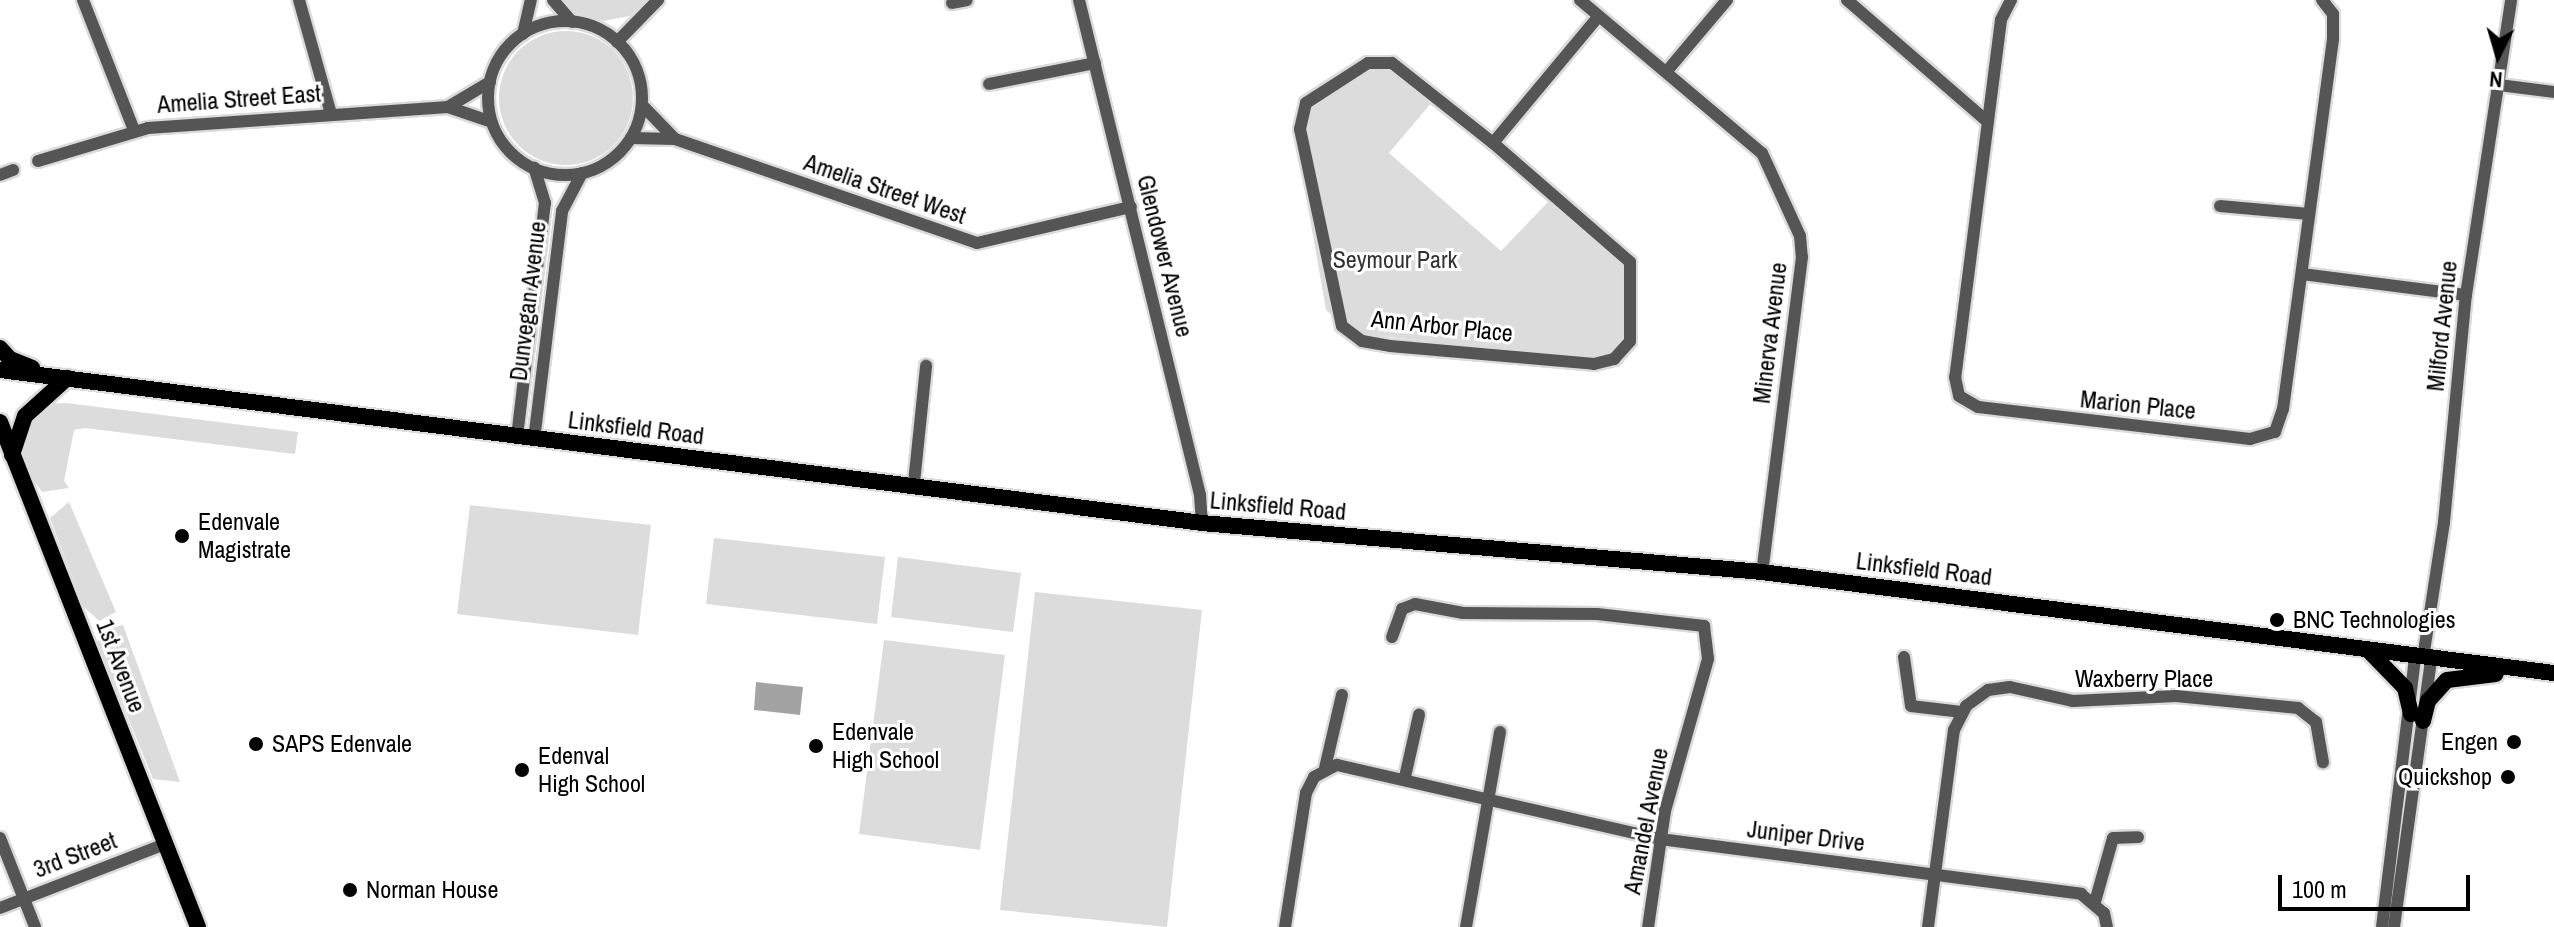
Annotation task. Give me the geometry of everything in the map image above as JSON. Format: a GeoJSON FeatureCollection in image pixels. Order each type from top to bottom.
{"type":"FeatureCollection","features":[{"type":"Feature","properties":{"kind":"main road"},"geometry":{"type":"LineString","coordinates":[[0,348],[10,359],[60,377],[25,416],[12,455]]}},
{"type":"Feature","properties":{"kind":"main road","name":"Linksfield Road"},"geometry":{"type":"LineString","coordinates":[[0,370],[525,438],[914,483],[1202,523],[1762,572],[2554,673]]}},
{"type":"Feature","properties":{"kind":"main road","name":"1st Avenue"},"geometry":{"type":"LineString","coordinates":[[0,422],[198,927]]}},
{"type":"Feature","properties":{"kind":"main road"},"geometry":{"type":"LineString","coordinates":[[2369,651],[2405,688],[2417,718]]}},
{"type":"Feature","properties":{"kind":"main road"},"geometry":{"type":"LineString","coordinates":[[2417,718],[2447,680],[2522,670]]}},
{"type":"Feature","properties":{"kind":"street"},"geometry":{"type":"LineString","coordinates":[[83,0],[134,130]]}},
{"type":"Feature","properties":{"kind":"street"},"geometry":{"type":"LineString","coordinates":[[299,0],[331,114]]}},
{"type":"Feature","properties":{"kind":"street"},"geometry":{"type":"LineString","coordinates":[[523,34],[531,0]]}},
{"type":"Feature","properties":{"kind":"street"},"geometry":{"type":"LineString","coordinates":[[553,0],[572,22]]}},
{"type":"Feature","properties":{"kind":"street"},"geometry":{"type":"LineString","coordinates":[[617,42],[658,0]]}},
{"type":"Feature","properties":{"kind":"street"},"geometry":{"type":"LineString","coordinates":[[952,3],[967,0]]}},
{"type":"Feature","properties":{"kind":"street","name":"Glendower Avenue"},"geometry":{"type":"LineString","coordinates":[[1079,0],[1200,495],[1202,523]]}},
{"type":"Feature","properties":{"kind":"street","name":"Minerva Avenue"},"geometry":{"type":"LineString","coordinates":[[1580,0],[1762,153],[1800,236],[1802,257],[1762,572]]}},
{"type":"Feature","properties":{"kind":"street"},"geometry":{"type":"LineString","coordinates":[[1667,71],[1727,0]]}},
{"type":"Feature","properties":{"kind":"street"},"geometry":{"type":"LineString","coordinates":[[1847,0],[1988,122]]}},
{"type":"Feature","properties":{"kind":"street","name":"Marion Place"},"geometry":{"type":"LineString","coordinates":[[2011,0],[2001,20],[1955,377],[1964,401],[2050,418],[2264,438],[2275,432],[2281,417],[2302,274],[2335,21],[2322,0]]}},
{"type":"Feature","properties":{"kind":"street","name":"Milford Avenue"},"geometry":{"type":"LineString","coordinates":[[2417,718],[2444,522],[2466,295],[2511,0]]}},
{"type":"Feature","properties":{"kind":"street"},"geometry":{"type":"LineString","coordinates":[[1493,143],[1598,17]]}},
{"type":"Feature","properties":{"kind":"street"},"geometry":{"type":"LineString","coordinates":[[572,22],[595,28],[617,42],[640,78],[642,105],[631,138],[611,161],[582,173],[534,168],[502,143],[492,122],[490,82],[498,60],[523,34],[549,23],[572,22]]}},
{"type":"Feature","properties":{"kind":"street"},"geometry":{"type":"LineString","coordinates":[[989,84],[1095,63]]}},
{"type":"Feature","properties":{"kind":"street","name":"Ann Arbor Place"},"geometry":{"type":"LineString","coordinates":[[1368,63],[1392,63],[1493,143],[1630,262],[1630,341],[1614,359],[1594,364],[1390,346],[1362,341],[1342,326],[1300,129],[1306,103],[1368,63]]}},
{"type":"Feature","properties":{"kind":"street","name":"Amelia Street East"},"geometry":{"type":"LineString","coordinates":[[448,107],[490,82]]}},
{"type":"Feature","properties":{"kind":"street"},"geometry":{"type":"LineString","coordinates":[[2499,85],[2554,92]]}},
{"type":"Feature","properties":{"kind":"street","name":"Amelia Street West"},"geometry":{"type":"LineString","coordinates":[[642,105],[675,139]]}},
{"type":"Feature","properties":{"kind":"street","name":"Amelia Street East"},"geometry":{"type":"LineString","coordinates":[[38,161],[134,130],[448,107],[492,122]]}},
{"type":"Feature","properties":{"kind":"street","name":"Amelia Street West"},"geometry":{"type":"LineString","coordinates":[[631,138],[675,139],[969,242],[1131,207]]}},
{"type":"Feature","properties":{"kind":"street","name":"Dunvegan Avenue"},"geometry":{"type":"LineString","coordinates":[[525,438],[532,302],[545,203],[534,168]]}},
{"type":"Feature","properties":{"kind":"street"},"geometry":{"type":"LineString","coordinates":[[0,175],[13,170]]}},
{"type":"Feature","properties":{"kind":"street","name":"Dunvegan Avenue"},"geometry":{"type":"LineString","coordinates":[[525,438],[550,303],[563,204],[582,173]]}},
{"type":"Feature","properties":{"kind":"street"},"geometry":{"type":"LineString","coordinates":[[2220,206],[2309,214]]}},
{"type":"Feature","properties":{"kind":"street"},"geometry":{"type":"LineString","coordinates":[[2302,274],[2466,295]]}},
{"type":"Feature","properties":{"kind":"street"},"geometry":{"type":"LineString","coordinates":[[532,302],[550,303]]}},
{"type":"Feature","properties":{"kind":"street"},"geometry":{"type":"LineString","coordinates":[[914,483],[926,366]]}},
{"type":"Feature","properties":{"kind":"street","name":"Amandel Avenue"},"geometry":{"type":"LineString","coordinates":[[1392,637],[1402,609],[1415,604],[1482,615],[1597,614],[1699,622],[1708,632],[1709,652],[1660,839],[1648,927]]}},
{"type":"Feature","properties":{"kind":"street"},"geometry":{"type":"LineString","coordinates":[[1904,657],[1911,706],[1962,712],[1951,748],[1928,927]]}},
{"type":"Feature","properties":{"kind":"street","name":"Waxberry Place"},"geometry":{"type":"LineString","coordinates":[[1962,712],[2002,686],[2073,701],[2170,696],[2298,708],[2316,722],[2323,762]]}},
{"type":"Feature","properties":{"kind":"street"},"geometry":{"type":"LineString","coordinates":[[1285,927],[1306,793],[1325,768],[1342,695]]}},
{"type":"Feature","properties":{"kind":"street"},"geometry":{"type":"LineString","coordinates":[[1405,777],[1419,715]]}},
{"type":"Feature","properties":{"kind":"street"},"geometry":{"type":"LineString","coordinates":[[2382,927],[2417,718]]}},
{"type":"Feature","properties":{"kind":"street"},"geometry":{"type":"LineString","coordinates":[[2394,927],[2417,718]]}},
{"type":"Feature","properties":{"kind":"street"},"geometry":{"type":"LineString","coordinates":[[1466,927],[1485,798],[1500,732]]}},
{"type":"Feature","properties":{"kind":"street","name":"Juniper Drive"},"geometry":{"type":"LineString","coordinates":[[1325,768],[1350,765],[1660,839],[2081,894],[2095,902]]}},
{"type":"Feature","properties":{"kind":"street"},"geometry":{"type":"LineString","coordinates":[[2107,927],[2095,902],[2113,838],[2138,837]]}},
{"type":"Feature","properties":{"kind":"street"},"geometry":{"type":"LineString","coordinates":[[0,838],[35,927]]}},
{"type":"Feature","properties":{"kind":"street","name":"3rd Street"},"geometry":{"type":"LineString","coordinates":[[0,908],[165,844]]}},
{"type":"Feature","properties":{"kind":"green space"},"geometry":{"type":"Polygon","coordinates":[[[561,0],[646,0],[630,16],[603,21],[569,11],[561,0]]]}},
{"type":"Feature","properties":{"kind":"green space"},"geometry":{"type":"Polygon","coordinates":[[[566,31],[592,36],[614,50],[628,72],[633,98],[628,124],[614,146],[592,160],[566,165],[540,160],[518,146],[504,124],[499,98],[504,72],[518,50],[540,36],[566,31]]]}},
{"type":"Feature","properties":{"kind":"green space","name":"Seymour Park"},"geometry":{"type":"Polygon","coordinates":[[[1368,58],[1396,60],[1438,95],[1389,153],[1501,251],[1550,200],[1625,264],[1622,348],[1602,360],[1352,333],[1326,310],[1294,127],[1312,92],[1368,58]]]}},
{"type":"Feature","properties":{"kind":"green space"},"geometry":{"type":"Polygon","coordinates":[[[66,403],[298,432],[295,454],[85,428],[74,430],[64,481],[69,488],[42,492],[18,458],[19,439],[38,404],[66,403]]]}},
{"type":"Feature","properties":{"kind":"green space"},"geometry":{"type":"Polygon","coordinates":[[[69,502],[116,612],[99,621],[83,606],[50,518],[69,502]]]}},
{"type":"Feature","properties":{"kind":"green space"},"geometry":{"type":"Polygon","coordinates":[[[470,505],[651,525],[638,635],[457,614],[470,505]]]}},
{"type":"Feature","properties":{"kind":"green space"},"geometry":{"type":"Polygon","coordinates":[[[714,538],[885,557],[877,624],[706,604],[714,538]]]}},
{"type":"Feature","properties":{"kind":"green space"},"geometry":{"type":"Polygon","coordinates":[[[898,557],[1021,573],[1013,632],[891,617],[898,557]]]}},
{"type":"Feature","properties":{"kind":"green space"},"geometry":{"type":"Polygon","coordinates":[[[1035,592],[1202,610],[1167,927],[1000,910],[1035,592]]]}},
{"type":"Feature","properties":{"kind":"green space"},"geometry":{"type":"Polygon","coordinates":[[[123,625],[180,782],[153,779],[97,642],[107,629],[123,625]]]}},
{"type":"Feature","properties":{"kind":"green space"},"geometry":{"type":"Polygon","coordinates":[[[884,640],[1005,655],[980,850],[859,834],[884,640]]]}},
{"type":"Feature","properties":{"kind":"shaded area"},"geometry":{"type":"Polygon","coordinates":[[[756,682],[803,687],[800,715],[754,710],[756,682]]]}},
{"type":"Feature","properties":{"kind":"place","name":"Edenvale Magistrate"},"geometry":{"type":"Point","coordinates":[182,536]}},
{"type":"Feature","properties":{"kind":"place","name":"BNC Technologies"},"geometry":{"type":"Point","coordinates":[2277,620]}},
{"type":"Feature","properties":{"kind":"place","name":"Engen"},"geometry":{"type":"Point","coordinates":[2514,742]}},
{"type":"Feature","properties":{"kind":"place","name":"SAPS Edenvale"},"geometry":{"type":"Point","coordinates":[256,744]}},
{"type":"Feature","properties":{"kind":"place","name":"Edenvale High School"},"geometry":{"type":"Point","coordinates":[816,746]}},
{"type":"Feature","properties":{"kind":"place","name":"Edenval High School"},"geometry":{"type":"Point","coordinates":[522,770]}},
{"type":"Feature","properties":{"kind":"place","name":"Quickshop"},"geometry":{"type":"Point","coordinates":[2508,777]}},
{"type":"Feature","properties":{"kind":"place","name":"Norman House"},"geometry":{"type":"Point","coordinates":[350,890]}}]}
